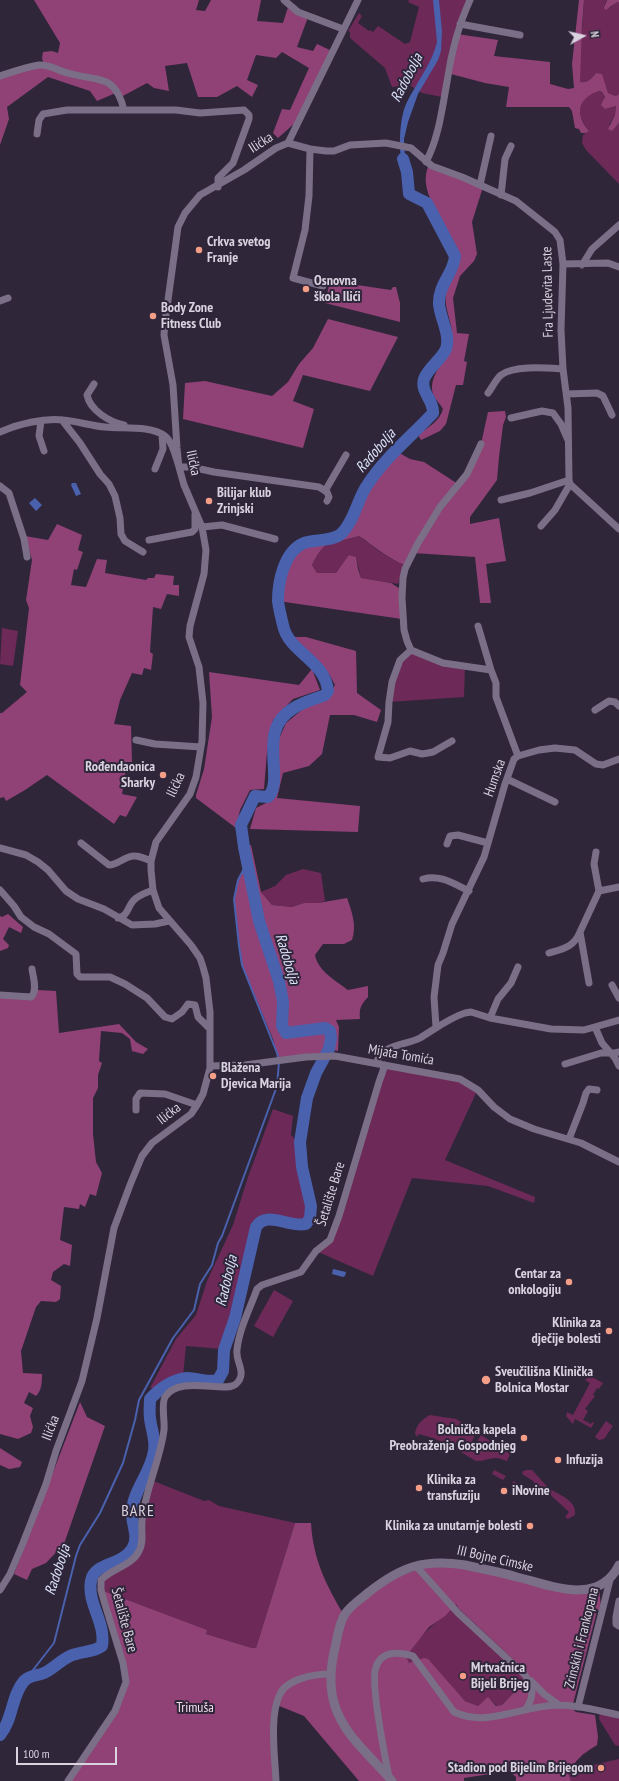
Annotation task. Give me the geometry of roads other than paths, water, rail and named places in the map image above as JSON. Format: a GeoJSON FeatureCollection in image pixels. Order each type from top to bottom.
{"type":"FeatureCollection","features":[{"type":"Feature","properties":{"kind":"street"},"geometry":{"type":"LineString","coordinates":[[284,0],[298,12],[343,29]]}},
{"type":"Feature","properties":{"kind":"street","name":"Ilićka"},"geometry":{"type":"LineString","coordinates":[[0,1590],[10,1574],[26,1537],[82,1381],[99,1311],[114,1228],[130,1185],[142,1156],[152,1143],[191,1114],[202,1094],[210,1066],[210,1012],[206,978],[200,958],[160,908],[153,890],[151,861],[156,842],[190,794],[196,777],[201,747],[203,703],[199,667],[189,637],[190,626],[206,561],[206,550],[202,527],[179,467],[176,448],[174,400],[170,360],[164,335],[170,275],[178,227],[185,213],[200,195],[218,186],[276,148],[288,143],[358,0]]}},
{"type":"Feature","properties":{"kind":"street"},"geometry":{"type":"LineString","coordinates":[[426,162],[433,146],[442,110],[460,24],[470,0]]}},
{"type":"Feature","properties":{"kind":"street"},"geometry":{"type":"LineString","coordinates":[[460,24],[520,36]]}},
{"type":"Feature","properties":{"kind":"street"},"geometry":{"type":"LineString","coordinates":[[0,76],[40,65],[50,66],[68,73],[108,82],[118,92],[124,110]]}},
{"type":"Feature","properties":{"kind":"street"},"geometry":{"type":"LineString","coordinates":[[37,134],[39,120],[43,114],[67,110],[176,110],[200,113],[244,110],[247,112],[249,119],[233,163],[218,178],[218,186]]}},
{"type":"Feature","properties":{"kind":"street"},"geometry":{"type":"LineString","coordinates":[[480,185],[491,136]]}},
{"type":"Feature","properties":{"kind":"street","name":"Fra Ljudevita Laste"},"geometry":{"type":"LineString","coordinates":[[288,143],[310,149],[334,151],[350,145],[386,143],[405,146],[417,152],[432,166],[462,177],[516,201],[555,232],[560,240],[563,264],[561,330],[570,445],[569,482]]}},
{"type":"Feature","properties":{"kind":"street"},"geometry":{"type":"LineString","coordinates":[[501,195],[505,159],[511,146]]}},
{"type":"Feature","properties":{"kind":"street"},"geometry":{"type":"LineString","coordinates":[[310,149],[309,196],[305,230],[293,278],[323,286]]}},
{"type":"Feature","properties":{"kind":"street"},"geometry":{"type":"LineString","coordinates":[[582,265],[592,249],[619,225]]}},
{"type":"Feature","properties":{"kind":"street"},"geometry":{"type":"LineString","coordinates":[[563,264],[608,264],[619,267]]}},
{"type":"Feature","properties":{"kind":"street"},"geometry":{"type":"LineString","coordinates":[[0,301],[8,298]]}},
{"type":"Feature","properties":{"kind":"street"},"geometry":{"type":"LineString","coordinates":[[488,393],[500,376],[506,372],[519,369],[543,367],[563,369]]}},
{"type":"Feature","properties":{"kind":"street"},"geometry":{"type":"LineString","coordinates":[[94,384],[87,395],[88,402],[95,410],[118,424],[154,431],[162,435],[170,442],[179,467],[191,466],[214,472],[319,487],[325,491],[329,497],[327,501]]}},
{"type":"Feature","properties":{"kind":"street"},"geometry":{"type":"LineString","coordinates":[[567,394],[597,393],[603,396],[612,415]]}},
{"type":"Feature","properties":{"kind":"street"},"geometry":{"type":"LineString","coordinates":[[511,418],[542,411],[553,413],[570,445]]}},
{"type":"Feature","properties":{"kind":"street"},"geometry":{"type":"LineString","coordinates":[[0,432],[41,421],[62,420],[105,427],[134,427]]}},
{"type":"Feature","properties":{"kind":"street"},"geometry":{"type":"LineString","coordinates":[[62,420],[80,443],[100,474],[109,484],[116,504],[121,534],[125,541],[143,552]]}},
{"type":"Feature","properties":{"kind":"street"},"geometry":{"type":"LineString","coordinates":[[41,421],[39,436],[44,451]]}},
{"type":"Feature","properties":{"kind":"street"},"geometry":{"type":"LineString","coordinates":[[155,469],[163,448],[162,435]]}},
{"type":"Feature","properties":{"kind":"street"},"geometry":{"type":"LineString","coordinates":[[481,444],[467,474],[440,507],[418,543],[405,569],[402,592],[404,630],[411,650],[450,664],[491,670]]}},
{"type":"Feature","properties":{"kind":"street"},"geometry":{"type":"LineString","coordinates":[[325,491],[346,455]]}},
{"type":"Feature","properties":{"kind":"street"},"geometry":{"type":"LineString","coordinates":[[500,500],[569,482]]}},
{"type":"Feature","properties":{"kind":"street"},"geometry":{"type":"LineString","coordinates":[[541,526],[555,510],[569,482]]}},
{"type":"Feature","properties":{"kind":"street"},"geometry":{"type":"LineString","coordinates":[[569,482],[619,529]]}},
{"type":"Feature","properties":{"kind":"street"},"geometry":{"type":"LineString","coordinates":[[0,486],[9,493],[24,539],[27,557]]}},
{"type":"Feature","properties":{"kind":"street"},"geometry":{"type":"LineString","coordinates":[[150,540],[192,532],[195,529],[195,512]]}},
{"type":"Feature","properties":{"kind":"street"},"geometry":{"type":"LineString","coordinates":[[202,527],[222,525],[275,539]]}},
{"type":"Feature","properties":{"kind":"street"},"geometry":{"type":"LineString","coordinates":[[478,626],[496,684],[496,697],[518,756]]}},
{"type":"Feature","properties":{"kind":"street"},"geometry":{"type":"LineString","coordinates":[[411,650],[400,660],[392,682],[388,702],[388,722],[378,757],[390,758],[410,751],[422,754],[433,752],[452,741]]}},
{"type":"Feature","properties":{"kind":"street"},"geometry":{"type":"LineString","coordinates":[[595,710],[609,701],[619,706]]}},
{"type":"Feature","properties":{"kind":"street"},"geometry":{"type":"LineString","coordinates":[[136,740],[155,744],[201,747]]}},
{"type":"Feature","properties":{"kind":"street","name":"Humska"},"geometry":{"type":"LineString","coordinates":[[436,1027],[434,997],[438,965],[452,924],[484,858],[514,759],[518,756],[539,750],[556,748],[575,750],[596,764],[603,765],[619,759]]}},
{"type":"Feature","properties":{"kind":"street"},"geometry":{"type":"LineString","coordinates":[[507,779],[556,802]]}},
{"type":"Feature","properties":{"kind":"street"},"geometry":{"type":"LineString","coordinates":[[447,844],[450,836],[458,835],[488,843]]}},
{"type":"Feature","properties":{"kind":"street"},"geometry":{"type":"LineString","coordinates":[[81,843],[109,865],[116,865],[134,855],[151,861]]}},
{"type":"Feature","properties":{"kind":"street"},"geometry":{"type":"LineString","coordinates":[[0,848],[26,855],[48,870],[66,890],[78,899],[104,909],[132,925],[155,924],[169,921]]}},
{"type":"Feature","properties":{"kind":"street"},"geometry":{"type":"LineString","coordinates":[[549,953],[568,948],[578,939],[599,890],[594,864],[596,852]]}},
{"type":"Feature","properties":{"kind":"street"},"geometry":{"type":"LineString","coordinates":[[423,879],[432,876],[441,878],[469,891]]}},
{"type":"Feature","properties":{"kind":"street"},"geometry":{"type":"LineString","coordinates":[[599,890],[619,887]]}},
{"type":"Feature","properties":{"kind":"street"},"geometry":{"type":"LineString","coordinates":[[0,890],[14,906],[21,918],[34,927],[49,934],[76,954],[77,974],[80,977],[110,977],[125,984],[147,998],[166,1018],[172,1019],[191,1003],[195,1005],[198,1017],[210,1029]]}},
{"type":"Feature","properties":{"kind":"street"},"geometry":{"type":"LineString","coordinates":[[118,918],[126,913],[132,902],[137,897],[153,890]]}},
{"type":"Feature","properties":{"kind":"street"},"geometry":{"type":"LineString","coordinates":[[580,932],[588,983]]}},
{"type":"Feature","properties":{"kind":"street"},"geometry":{"type":"LineString","coordinates":[[490,1018],[498,999],[511,983],[518,967]]}},
{"type":"Feature","properties":{"kind":"street"},"geometry":{"type":"LineString","coordinates":[[0,995],[31,997],[34,994],[35,989],[32,969]]}},
{"type":"Feature","properties":{"kind":"street"},"geometry":{"type":"LineString","coordinates":[[612,985],[619,998]]}},
{"type":"Feature","properties":{"kind":"street"},"geometry":{"type":"LineString","coordinates":[[377,1063],[378,1058],[397,1044],[420,1038],[436,1027],[470,1012],[490,1018],[552,1030],[584,1030],[619,1020]]}},
{"type":"Feature","properties":{"kind":"street"},"geometry":{"type":"LineString","coordinates":[[595,1027],[602,1043],[615,1058],[619,1066]]}},
{"type":"Feature","properties":{"kind":"street"},"geometry":{"type":"LineString","coordinates":[[565,1064],[595,1054],[619,1052]]}},
{"type":"Feature","properties":{"kind":"street","name":"Mijata Tomića"},"geometry":{"type":"LineString","coordinates":[[210,1066],[245,1065],[335,1056],[460,1079],[478,1090],[494,1107],[510,1119],[534,1129],[569,1139],[619,1162]]}},
{"type":"Feature","properties":{"kind":"street","name":"Šetalište Bare"},"geometry":{"type":"LineString","coordinates":[[68,1781],[115,1711],[126,1682],[101,1590],[101,1580],[107,1574],[131,1561],[139,1552],[142,1545],[143,1513],[148,1488],[161,1449],[164,1416],[163,1402],[166,1396],[175,1389],[188,1386],[205,1385],[232,1387],[240,1380],[242,1374],[236,1351],[256,1289],[262,1285],[301,1272],[316,1251],[330,1240],[339,1216],[385,1065]]}},
{"type":"Feature","properties":{"kind":"street"},"geometry":{"type":"LineString","coordinates":[[569,1139],[586,1093],[589,1089],[597,1090]]}},
{"type":"Feature","properties":{"kind":"street"},"geometry":{"type":"LineString","coordinates":[[136,1110],[136,1099],[140,1093],[164,1094],[197,1105]]}},
{"type":"Feature","properties":{"kind":"street","name":"III Bojne Cimske"},"geometry":{"type":"LineString","coordinates":[[391,1779],[358,1744],[342,1722],[335,1706],[330,1674],[338,1635],[344,1615],[352,1606],[383,1581],[401,1570],[416,1566],[438,1563],[465,1565],[573,1590],[592,1588],[605,1582],[619,1565]]}},
{"type":"Feature","properties":{"kind":"street"},"geometry":{"type":"LineString","coordinates":[[416,1566],[458,1612],[544,1694],[560,1705]]}},
{"type":"Feature","properties":{"kind":"street","name":"Zrinskih i Frankopana"},"geometry":{"type":"LineString","coordinates":[[578,1707],[611,1576]]}},
{"type":"Feature","properties":{"kind":"street","name":"Zrinskih i Frankopana"},"geometry":{"type":"LineString","coordinates":[[619,1601],[616,1624],[619,1626]]}},
{"type":"Feature","properties":{"kind":"street","name":"Zrinskih i Frankopana"},"geometry":{"type":"LineString","coordinates":[[391,1779],[376,1692],[376,1666],[384,1656],[390,1653],[398,1652],[413,1656],[454,1712],[461,1715],[479,1718],[526,1709],[560,1705],[619,1715]]}},
{"type":"Feature","properties":{"kind":"street"},"geometry":{"type":"LineString","coordinates":[[276,1781],[274,1724],[280,1694],[286,1686],[303,1679],[317,1674],[330,1674]]}},
{"type":"Feature","properties":{"kind":"street"},"geometry":{"type":"LineString","coordinates":[[525,1675],[532,1686],[532,1695],[526,1709]]}},
{"type":"Feature","properties":{"kind":"water"},"geometry":{"type":"Polygon","coordinates":[[[433,0],[439,0],[442,31],[441,51],[438,60],[418,94],[408,122],[404,139],[405,158],[407,160],[410,174],[405,176],[400,149],[402,118],[407,102],[429,62],[437,42],[433,0]]]}},
{"type":"Feature","properties":{"kind":"water"},"geometry":{"type":"Polygon","coordinates":[[[72,483],[76,483],[81,494],[76,496],[71,485],[72,483]]]}},
{"type":"Feature","properties":{"kind":"water"},"geometry":{"type":"Polygon","coordinates":[[[35,498],[42,505],[36,511],[29,503],[35,498]]]}},
{"type":"Feature","properties":{"kind":"water"},"geometry":{"type":"Polygon","coordinates":[[[333,1269],[346,1272],[345,1276],[343,1277],[332,1274],[333,1269]]]}},
{"type":"Feature","properties":{"kind":"waterway","name":"Radobolja"},"geometry":{"type":"LineString","coordinates":[[0,1735],[4,1729],[17,1694],[24,1681],[47,1671],[70,1656],[94,1650],[102,1646],[103,1637],[90,1589],[91,1581],[93,1575],[102,1567],[127,1555],[134,1544],[135,1535],[132,1516],[133,1504],[154,1451],[154,1438],[150,1416],[150,1399],[167,1385],[177,1380],[187,1378],[210,1381],[218,1380],[223,1371],[224,1350],[235,1318],[256,1227],[261,1222],[266,1220],[299,1225],[306,1224],[310,1218],[311,1206],[302,1167],[300,1142],[307,1098],[316,1073],[329,1049],[331,1038],[330,1031],[325,1028],[286,1033],[282,1026],[283,1002],[279,981],[259,921],[241,825],[255,796],[268,797],[273,789],[273,741],[276,729],[282,717],[305,702],[325,695],[328,691],[325,680],[320,671],[292,642],[286,634],[283,625],[278,604],[278,593],[281,576],[287,560],[297,547],[304,543],[334,538],[342,533],[350,523],[363,493],[373,477],[389,458],[433,413],[433,408],[425,392],[423,384],[426,375],[446,349],[447,338],[439,304],[439,297],[443,285],[452,268],[455,256],[427,203],[409,194],[407,172],[403,159]]}},
{"type":"Feature","properties":{"kind":"waterway","name":"Radobolja"},"geometry":{"type":"LineString","coordinates":[[29,1678],[33,1670],[54,1643],[76,1556],[80,1545],[100,1513],[123,1463],[139,1400],[173,1338],[194,1310],[200,1284],[212,1265],[218,1243],[222,1236],[277,1086],[279,1062],[277,1053],[242,965],[239,946],[234,899],[238,880],[246,865]]}},
{"type":"Feature","properties":{"kind":"place","name":"Crkva svetog Franje"},"geometry":{"type":"Point","coordinates":[199,250]}},
{"type":"Feature","properties":{"kind":"place","name":"Osnovna škola Ilići"},"geometry":{"type":"Point","coordinates":[306,289]}},
{"type":"Feature","properties":{"kind":"place","name":"Body Zone Fitness Club"},"geometry":{"type":"Point","coordinates":[153,316]}},
{"type":"Feature","properties":{"kind":"place","name":"Bilijar klub Zrinjski"},"geometry":{"type":"Point","coordinates":[209,501]}},
{"type":"Feature","properties":{"kind":"place","name":"Rođendaonica Sharky"},"geometry":{"type":"Point","coordinates":[163,775]}},
{"type":"Feature","properties":{"kind":"place","name":"Blažena Djevica Marija"},"geometry":{"type":"Point","coordinates":[213,1076]}},
{"type":"Feature","properties":{"kind":"place","name":"Centar za onkologiju"},"geometry":{"type":"Point","coordinates":[569,1282]}},
{"type":"Feature","properties":{"kind":"place","name":"Klinika za dječije bolesti"},"geometry":{"type":"Point","coordinates":[609,1331]}},
{"type":"Feature","properties":{"kind":"place","name":"Sveučilišna Klinička Bolnica Mostar"},"geometry":{"type":"Point","coordinates":[486,1380]}},
{"type":"Feature","properties":{"kind":"place","name":"Bolnička kapela Preobraženja Gospodnjeg"},"geometry":{"type":"Point","coordinates":[524,1438]}},
{"type":"Feature","properties":{"kind":"place","name":"Infuzija"},"geometry":{"type":"Point","coordinates":[558,1460]}},
{"type":"Feature","properties":{"kind":"place","name":"Klinika za transfuziju"},"geometry":{"type":"Point","coordinates":[419,1488]}},
{"type":"Feature","properties":{"kind":"place","name":"iNovine"},"geometry":{"type":"Point","coordinates":[504,1491]}},
{"type":"Feature","properties":{"kind":"place","name":"Klinika za unutarnje bolesti"},"geometry":{"type":"Point","coordinates":[530,1526]}},
{"type":"Feature","properties":{"kind":"place","name":"Mrtvačnica Bijeli Brijeg"},"geometry":{"type":"Point","coordinates":[463,1676]}},
{"type":"Feature","properties":{"kind":"place","name":"Stadion pod Bijelim Brijegom"},"geometry":{"type":"Point","coordinates":[601,1768]}},
{"type":"Feature","properties":{"kind":"district","name":"BARE"},"geometry":{"type":"Point","coordinates":[138,1511]}},
{"type":"Feature","properties":{"kind":"park label","name":"Trimuša"},"geometry":{"type":"Point","coordinates":[195,1708]}}]}
